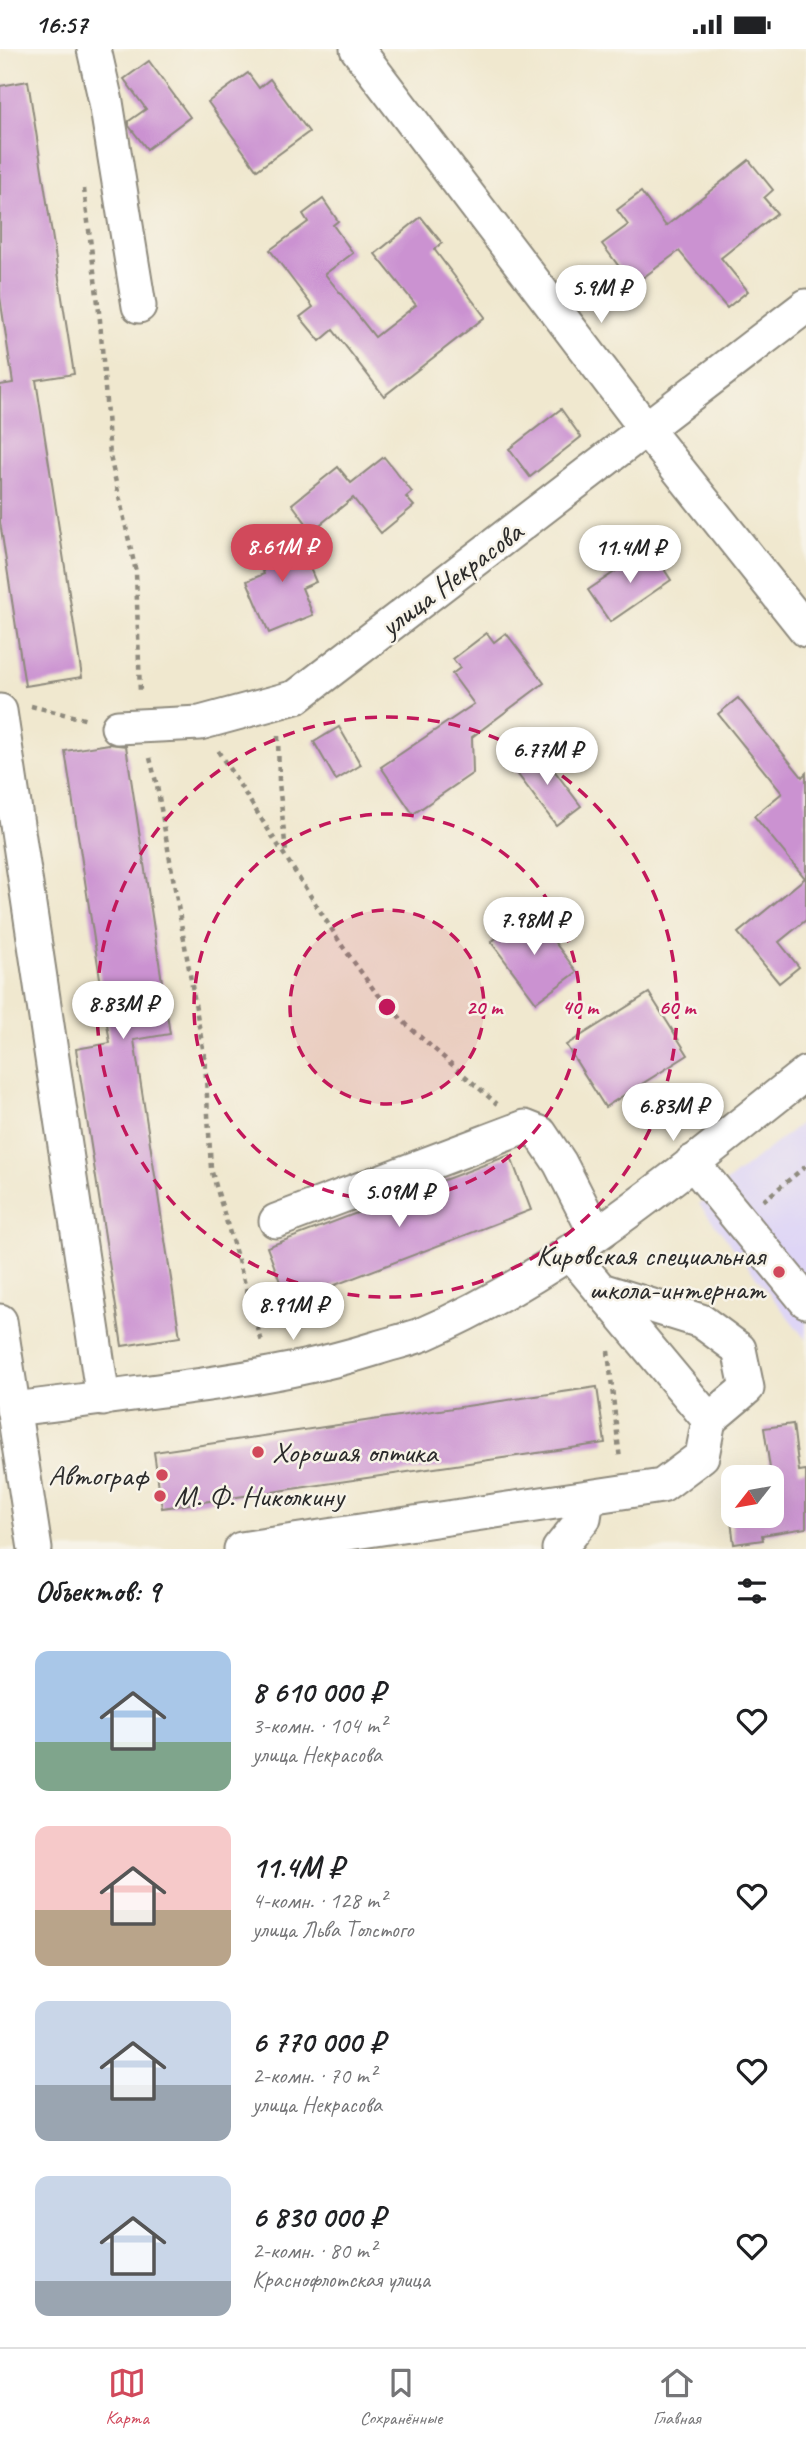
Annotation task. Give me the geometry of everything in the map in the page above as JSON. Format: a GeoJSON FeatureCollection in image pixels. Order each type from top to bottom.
{"type":"FeatureCollection","features":[{"type":"Feature","properties":{"kind":"street"},"geometry":{"type":"LineString","coordinates":[[94,49],[106,102],[139,306]]}},
{"type":"Feature","properties":{"kind":"street"},"geometry":{"type":"LineString","coordinates":[[357,49],[646,429],[806,630]]}},
{"type":"Feature","properties":{"kind":"street","name":"улица Некрасова"},"geometry":{"type":"LineString","coordinates":[[296,697],[806,306]]}},
{"type":"Feature","properties":{"kind":"street"},"geometry":{"type":"LineString","coordinates":[[118,727],[200,723],[296,697]]}},
{"type":"Feature","properties":{"kind":"street"},"geometry":{"type":"LineString","coordinates":[[13,708],[103,1398]]}},
{"type":"Feature","properties":{"kind":"street"},"geometry":{"type":"LineString","coordinates":[[10,1429],[103,1398],[244,1379],[327,1363],[420,1335],[522,1283],[596,1234],[806,1073]]}},
{"type":"Feature","properties":{"kind":"street"},"geometry":{"type":"LineString","coordinates":[[276,1221],[524,1127],[540,1133],[547,1143],[596,1234]]}},
{"type":"Feature","properties":{"kind":"street"},"geometry":{"type":"LineString","coordinates":[[692,1162],[806,1301]]}},
{"type":"Feature","properties":{"kind":"street"},"geometry":{"type":"LineString","coordinates":[[569,1252],[709,1420]]}},
{"type":"Feature","properties":{"kind":"street"},"geometry":{"type":"LineString","coordinates":[[242,1549],[662,1486],[702,1456],[709,1420],[747,1388],[739,1349],[701,1321],[601,1290]]}},
{"type":"Feature","properties":{"kind":"street"},"geometry":{"type":"LineString","coordinates":[[0,1321],[10,1429],[35,1549]]}},
{"type":"Feature","properties":{"kind":"street"},"geometry":{"type":"LineString","coordinates":[[559,1549],[584,1518],[587,1499]]}},
{"type":"Feature","properties":{"kind":"path"},"geometry":{"type":"LineString","coordinates":[[286,857],[279,782],[278,729],[296,697]]}},
{"type":"Feature","properties":{"kind":"path"},"geometry":{"type":"LineString","coordinates":[[13,708],[118,727]]}},
{"type":"Feature","properties":{"kind":"path"},"geometry":{"type":"LineString","coordinates":[[200,723],[374,990],[409,1027],[524,1127]]}},
{"type":"Feature","properties":{"kind":"path"},"geometry":{"type":"LineString","coordinates":[[738,1220],[806,1166]]}},
{"type":"Feature","properties":{"kind":"path"},"geometry":{"type":"LineString","coordinates":[[607,1344],[624,1493]]}},
{"type":"Feature","properties":{"kind":"shaded area","name":"Кировская специальная школа-интернат"},"geometry":{"type":"Polygon","coordinates":[[[806,1119],[806,1340],[699,1204],[806,1119]]]}},
{"type":"Feature","properties":{"kind":"building"},"geometry":{"type":"Polygon","coordinates":[[[149,61],[190,117],[147,149],[129,126],[129,121],[146,109],[124,79],[149,61]]]}},
{"type":"Feature","properties":{"kind":"building"},"geometry":{"type":"Polygon","coordinates":[[[248,73],[259,88],[270,79],[309,132],[257,170],[208,102],[248,73]]]}},
{"type":"Feature","properties":{"kind":"building"},"geometry":{"type":"Polygon","coordinates":[[[28,81],[74,374],[36,380],[82,677],[25,686],[0,522],[0,385],[13,383],[0,297],[0,86],[28,81]]]}},
{"type":"Feature","properties":{"kind":"building"},"geometry":{"type":"Polygon","coordinates":[[[749,160],[773,190],[764,198],[777,213],[721,258],[748,291],[727,308],[679,251],[633,285],[602,244],[628,225],[617,210],[641,192],[666,226],[749,160]]]}},
{"type":"Feature","properties":{"kind":"building"},"geometry":{"type":"Polygon","coordinates":[[[323,199],[338,221],[333,225],[353,253],[325,274],[375,337],[416,305],[375,254],[421,217],[442,243],[434,249],[485,317],[384,396],[333,330],[320,341],[300,317],[313,307],[270,250],[308,222],[303,214],[323,199]]]}},
{"type":"Feature","properties":{"kind":"building"},"geometry":{"type":"Polygon","coordinates":[[[561,409],[581,437],[530,477],[509,449],[561,409]]]}},
{"type":"Feature","properties":{"kind":"building"},"geometry":{"type":"Polygon","coordinates":[[[384,457],[412,492],[406,497],[414,506],[381,533],[353,498],[312,531],[292,504],[338,467],[351,483],[384,457]]]}},
{"type":"Feature","properties":{"kind":"building"},"geometry":{"type":"Polygon","coordinates":[[[295,534],[316,582],[302,588],[313,615],[269,633],[247,581],[264,574],[255,551],[295,534]]]}},
{"type":"Feature","properties":{"kind":"building"},"geometry":{"type":"Polygon","coordinates":[[[650,548],[671,580],[610,622],[588,590],[650,548]]]}},
{"type":"Feature","properties":{"kind":"building"},"geometry":{"type":"Polygon","coordinates":[[[487,633],[494,642],[506,633],[544,683],[472,737],[473,773],[413,814],[381,767],[474,704],[452,674],[460,668],[453,659],[487,633]]]}},
{"type":"Feature","properties":{"kind":"building"},"geometry":{"type":"Polygon","coordinates":[[[738,698],[802,777],[806,773],[806,920],[779,942],[799,967],[779,983],[738,933],[805,878],[754,816],[782,793],[718,714],[738,698]]]}},
{"type":"Feature","properties":{"kind":"building"},"geometry":{"type":"Polygon","coordinates":[[[339,727],[361,765],[336,780],[314,742],[339,727]]]}},
{"type":"Feature","properties":{"kind":"building"},"geometry":{"type":"Polygon","coordinates":[[[109,744],[126,746],[170,1034],[134,1040],[180,1337],[122,1346],[76,1049],[110,1043],[65,751],[109,744]]]}},
{"type":"Feature","properties":{"kind":"building"},"geometry":{"type":"Polygon","coordinates":[[[538,749],[581,806],[556,825],[513,768],[538,749]]]}},
{"type":"Feature","properties":{"kind":"building"},"geometry":{"type":"Polygon","coordinates":[[[532,912],[577,972],[536,1002],[491,942],[532,912]]]}},
{"type":"Feature","properties":{"kind":"building"},"geometry":{"type":"Polygon","coordinates":[[[649,993],[688,1055],[605,1107],[566,1045],[649,993]]]}},
{"type":"Feature","properties":{"kind":"building"},"geometry":{"type":"Polygon","coordinates":[[[510,1155],[531,1210],[288,1303],[267,1247],[510,1155]]]}},
{"type":"Feature","properties":{"kind":"building"},"geometry":{"type":"Polygon","coordinates":[[[597,1387],[605,1443],[162,1508],[154,1452],[597,1387]]]}},
{"type":"Feature","properties":{"kind":"building"},"geometry":{"type":"Polygon","coordinates":[[[793,1424],[799,1471],[806,1470],[806,1528],[762,1535],[763,1540],[734,1544],[732,1528],[784,1528],[784,1465],[770,1465],[764,1428],[793,1424]]]}},
{"type":"Feature","properties":{"kind":"place","name":"Кировская специальная школа-интернат"},"geometry":{"type":"Point","coordinates":[779,1272]}},
{"type":"Feature","properties":{"kind":"place","name":"Хорошая оптика"},"geometry":{"type":"Point","coordinates":[258,1452]}},
{"type":"Feature","properties":{"kind":"place","name":"Автограф"},"geometry":{"type":"Point","coordinates":[162,1475]}},
{"type":"Feature","properties":{"kind":"place","name":"М. Ф. Николкину"},"geometry":{"type":"Point","coordinates":[160,1496]}}]}
